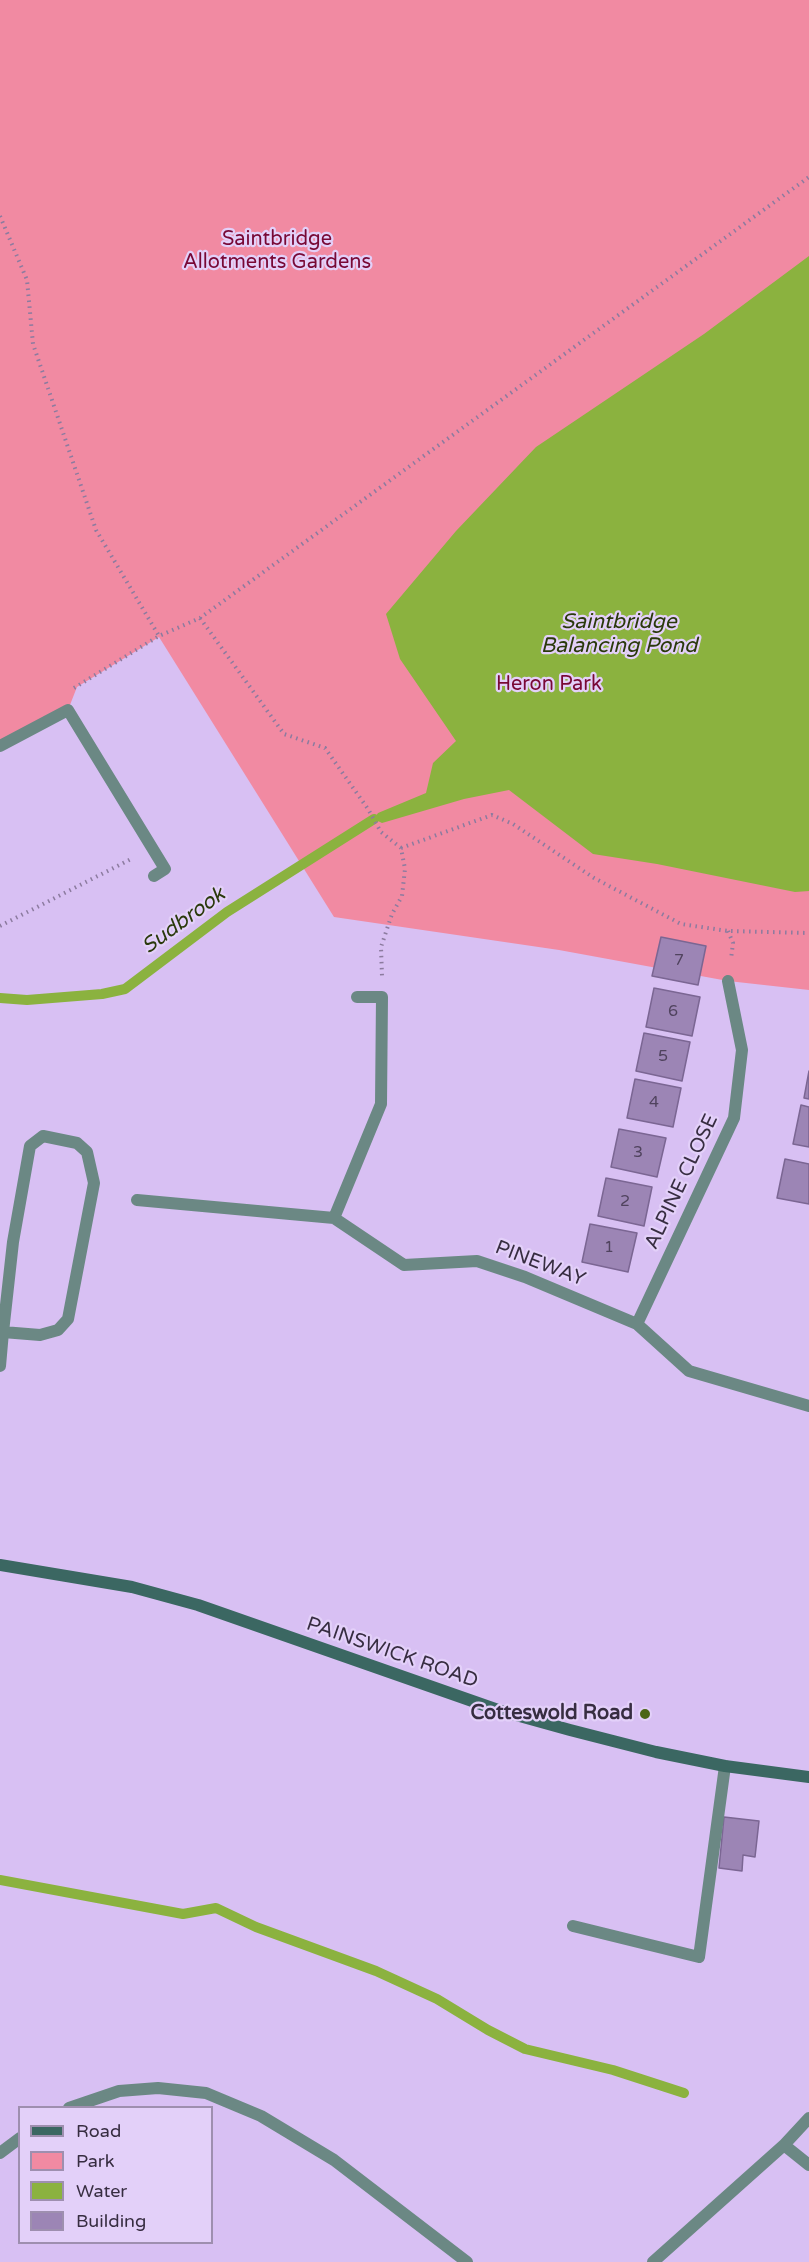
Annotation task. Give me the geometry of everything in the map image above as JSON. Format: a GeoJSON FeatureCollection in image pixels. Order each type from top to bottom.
{"type":"FeatureCollection","features":[{"type":"Feature","properties":{"kind":"main road","name":"PAINSWICK ROAD"},"geometry":{"type":"LineString","coordinates":[[0,1565],[132,1587],[198,1605],[498,1710],[656,1752],[724,1766],[809,1777]]}},
{"type":"Feature","properties":{"kind":"street"},"geometry":{"type":"LineString","coordinates":[[0,746],[68,710],[165,869],[154,876]]}},
{"type":"Feature","properties":{"kind":"street","name":"ALPINE CLOSE"},"geometry":{"type":"LineString","coordinates":[[637,1324],[734,1118],[742,1050],[728,981]]}},
{"type":"Feature","properties":{"kind":"street"},"geometry":{"type":"LineString","coordinates":[[334,1218],[381,1104],[382,997],[357,997]]}},
{"type":"Feature","properties":{"kind":"street"},"geometry":{"type":"LineString","coordinates":[[0,1366],[3,1332],[13,1242],[30,1146],[43,1137],[77,1143],[87,1152],[94,1183],[68,1320],[58,1330],[40,1335],[3,1332]]}},
{"type":"Feature","properties":{"kind":"street","name":"PINEWAY"},"geometry":{"type":"LineString","coordinates":[[137,1200],[334,1218],[404,1265],[477,1261],[525,1277],[637,1324],[689,1371],[809,1406]]}},
{"type":"Feature","properties":{"kind":"street"},"geometry":{"type":"LineString","coordinates":[[573,1926],[699,1957],[724,1766]]}},
{"type":"Feature","properties":{"kind":"street"},"geometry":{"type":"LineString","coordinates":[[75,2106],[119,2091],[158,2088],[206,2093],[261,2116],[334,2160],[467,2262]]}},
{"type":"Feature","properties":{"kind":"street"},"geometry":{"type":"LineString","coordinates":[[653,2262],[784,2145],[809,2118]]}},
{"type":"Feature","properties":{"kind":"street"},"geometry":{"type":"LineString","coordinates":[[0,2153],[18,2140]]}},
{"type":"Feature","properties":{"kind":"street"},"geometry":{"type":"LineString","coordinates":[[784,2145],[809,2164]]}},
{"type":"Feature","properties":{"kind":"path"},"geometry":{"type":"LineString","coordinates":[[77,687],[159,636],[200,618],[809,177]]}},
{"type":"Feature","properties":{"kind":"path"},"geometry":{"type":"LineString","coordinates":[[0,216],[27,280],[33,344],[96,530],[159,636]]}},
{"type":"Feature","properties":{"kind":"path"},"geometry":{"type":"LineString","coordinates":[[200,618],[284,734],[325,748],[368,809],[381,832],[401,848],[405,869],[402,896],[392,914],[381,947],[382,997]]}},
{"type":"Feature","properties":{"kind":"path"},"geometry":{"type":"LineString","coordinates":[[401,848],[492,815],[513,824],[594,878],[681,924],[728,931],[809,933]]}},
{"type":"Feature","properties":{"kind":"path"},"geometry":{"type":"LineString","coordinates":[[0,926],[154,848]]}},
{"type":"Feature","properties":{"kind":"path"},"geometry":{"type":"LineString","coordinates":[[128,849],[133,858]]}},
{"type":"Feature","properties":{"kind":"path"},"geometry":{"type":"LineString","coordinates":[[728,931],[733,943],[728,981]]}},
{"type":"Feature","properties":{"kind":"green space"},"geometry":{"type":"Polygon","coordinates":[[[0,0],[809,0],[809,990],[728,981],[559,950],[334,917],[159,637],[77,687],[68,710],[0,746],[0,0]]]}},
{"type":"Feature","properties":{"kind":"water","name":"Saintbridge Balancing Pond"},"geometry":{"type":"Polygon","coordinates":[[[809,256],[809,891],[795,892],[657,864],[593,854],[509,790],[464,799],[382,823],[374,819],[378,813],[426,793],[433,763],[456,741],[400,659],[386,614],[456,531],[536,447],[704,334],[809,256]]]}},
{"type":"Feature","properties":{"kind":"building"},"geometry":{"type":"Polygon","coordinates":[[[661,937],[706,946],[698,985],[652,976],[661,937]]]}},
{"type":"Feature","properties":{"kind":"building"},"geometry":{"type":"Polygon","coordinates":[[[654,988],[700,997],[692,1036],[646,1027],[654,988]]]}},
{"type":"Feature","properties":{"kind":"building"},"geometry":{"type":"Polygon","coordinates":[[[644,1033],[690,1042],[682,1081],[636,1071],[644,1033]]]}},
{"type":"Feature","properties":{"kind":"building"},"geometry":{"type":"Polygon","coordinates":[[[809,1071],[809,1099],[804,1098],[809,1071]]]}},
{"type":"Feature","properties":{"kind":"building"},"geometry":{"type":"Polygon","coordinates":[[[635,1079],[681,1088],[673,1127],[627,1118],[635,1079]]]}},
{"type":"Feature","properties":{"kind":"building"},"geometry":{"type":"Polygon","coordinates":[[[801,1105],[809,1107],[809,1147],[793,1144],[801,1105]]]}},
{"type":"Feature","properties":{"kind":"building"},"geometry":{"type":"Polygon","coordinates":[[[619,1129],[666,1138],[657,1177],[611,1167],[619,1129]]]}},
{"type":"Feature","properties":{"kind":"building"},"geometry":{"type":"Polygon","coordinates":[[[785,1159],[809,1164],[809,1204],[777,1198],[785,1159]]]}},
{"type":"Feature","properties":{"kind":"building"},"geometry":{"type":"Polygon","coordinates":[[[606,1178],[652,1187],[644,1226],[598,1216],[606,1178]]]}},
{"type":"Feature","properties":{"kind":"building"},"geometry":{"type":"Polygon","coordinates":[[[590,1224],[637,1233],[628,1272],[582,1262],[590,1224]]]}},
{"type":"Feature","properties":{"kind":"building"},"geometry":{"type":"Polygon","coordinates":[[[724,1817],[759,1821],[755,1857],[743,1855],[742,1871],[719,1868],[724,1817]]]}},
{"type":"Feature","properties":{"kind":"waterway","name":"Sudbrook"},"geometry":{"type":"LineString","coordinates":[[0,998],[27,1000],[102,994],[125,989],[227,912],[374,819]]}},
{"type":"Feature","properties":{"kind":"waterway"},"geometry":{"type":"LineString","coordinates":[[0,1880],[183,1914],[216,1908],[256,1927],[376,1971],[437,1999],[525,2049],[613,2070],[684,2093]]}},
{"type":"Feature","properties":{"kind":"place","name":"Cotteswold Road"},"geometry":{"type":"Point","coordinates":[645,1714]}},
{"type":"Feature","properties":{"kind":"park label","name":"Saintbridge Allotments Gardens"},"geometry":{"type":"Point","coordinates":[277,252]}},
{"type":"Feature","properties":{"kind":"park label","name":"Heron Park"},"geometry":{"type":"Point","coordinates":[549,685]}}]}
